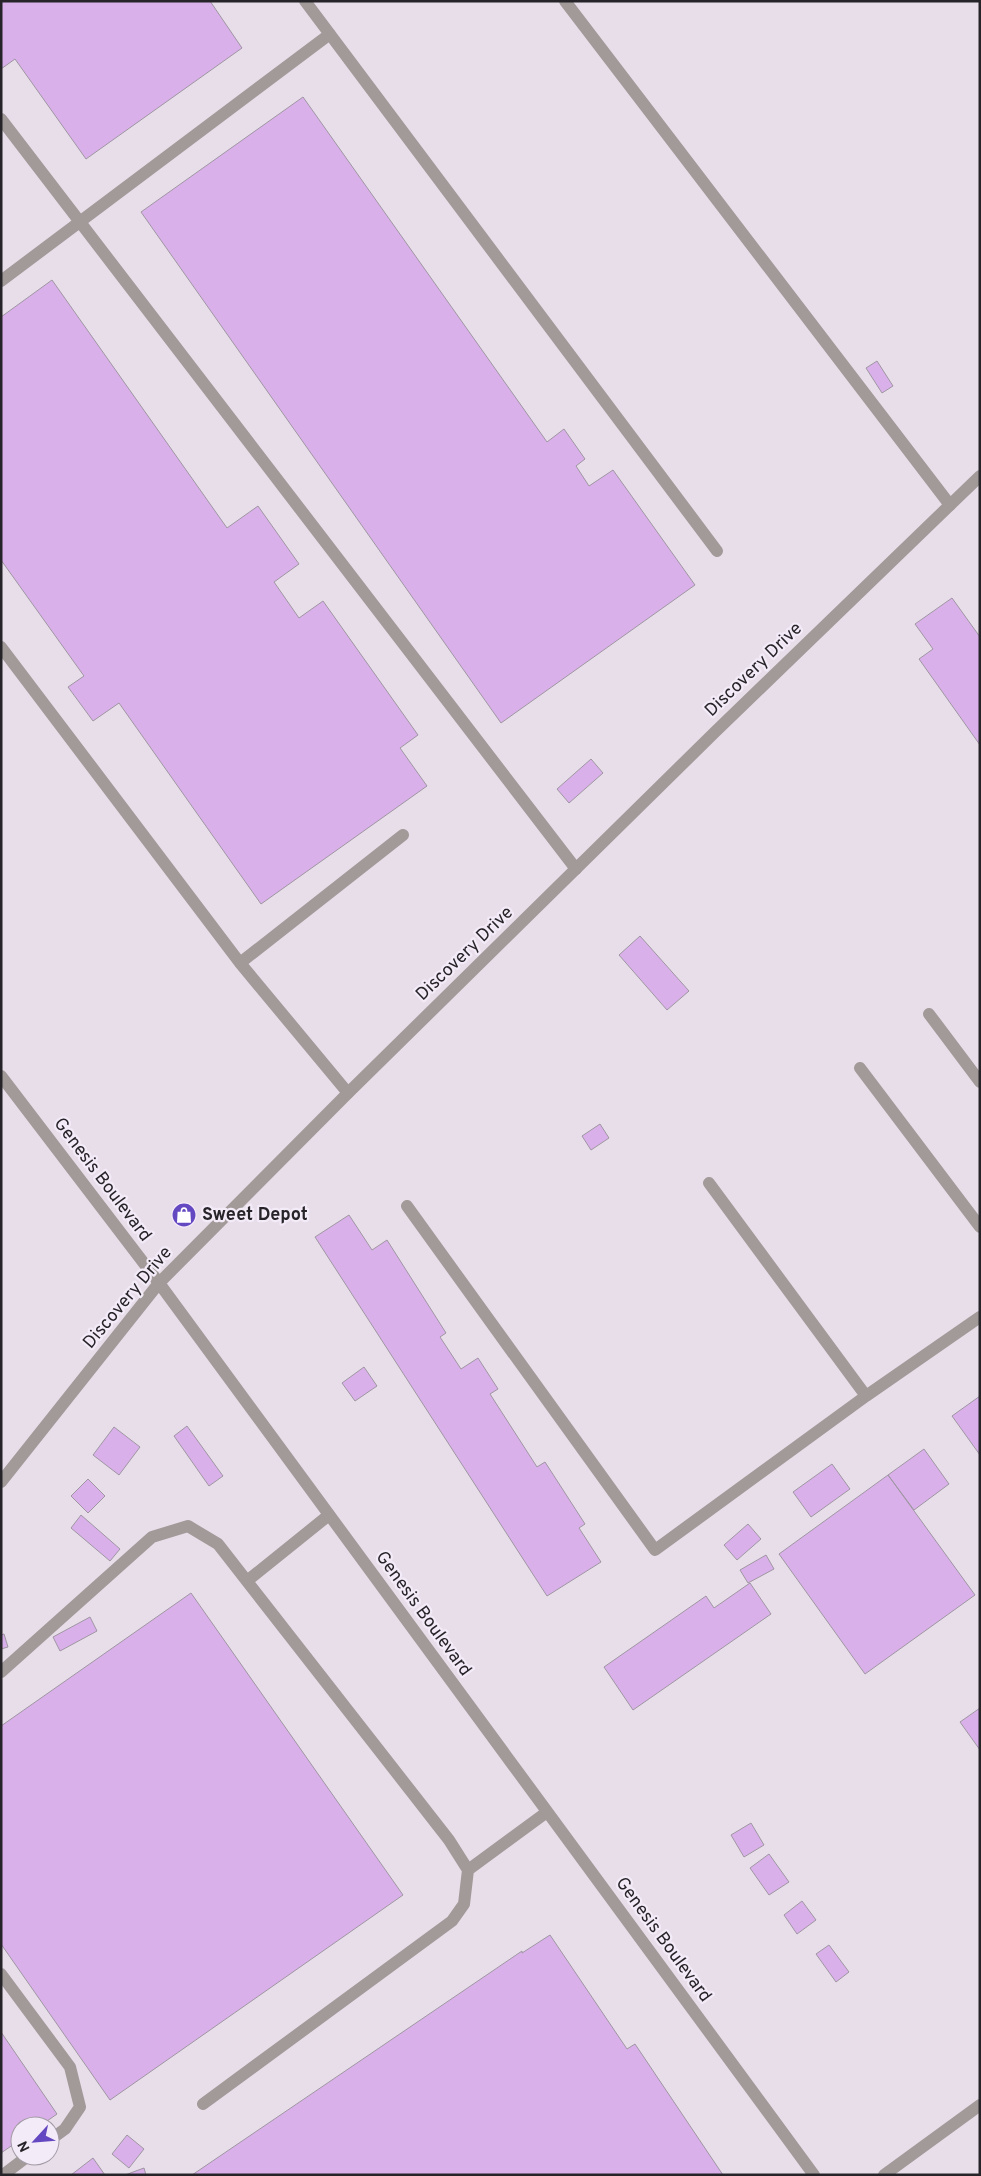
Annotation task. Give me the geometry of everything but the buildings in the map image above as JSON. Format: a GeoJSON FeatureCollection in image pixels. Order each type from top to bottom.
{"type":"FeatureCollection","features":[{"type":"Feature","properties":{"kind":"street"},"geometry":{"type":"LineString","coordinates":[[306,1],[717,551]]}},
{"type":"Feature","properties":{"kind":"street"},"geometry":{"type":"LineString","coordinates":[[565,1],[950,505]]}},
{"type":"Feature","properties":{"kind":"street"},"geometry":{"type":"LineString","coordinates":[[1,281],[330,34]]}},
{"type":"Feature","properties":{"kind":"street"},"geometry":{"type":"LineString","coordinates":[[1,119],[576,869]]}},
{"type":"Feature","properties":{"kind":"street","name":"Discovery Drive"},"geometry":{"type":"LineString","coordinates":[[1,1482],[159,1282],[348,1092],[715,732],[980,476]]}},
{"type":"Feature","properties":{"kind":"street"},"geometry":{"type":"LineString","coordinates":[[1,647],[240,963],[348,1092]]}},
{"type":"Feature","properties":{"kind":"street"},"geometry":{"type":"LineString","coordinates":[[240,963],[403,835]]}},
{"type":"Feature","properties":{"kind":"street"},"geometry":{"type":"LineString","coordinates":[[929,1014],[980,1082]]}},
{"type":"Feature","properties":{"kind":"street"},"geometry":{"type":"LineString","coordinates":[[860,1068],[980,1228]]}},
{"type":"Feature","properties":{"kind":"street","name":"Genesis Boulevard"},"geometry":{"type":"LineString","coordinates":[[1,1076],[159,1282],[814,2175]]}},
{"type":"Feature","properties":{"kind":"street"},"geometry":{"type":"LineString","coordinates":[[709,1183],[866,1396]]}},
{"type":"Feature","properties":{"kind":"street"},"geometry":{"type":"LineString","coordinates":[[407,1206],[655,1550],[866,1396],[980,1317]]}},
{"type":"Feature","properties":{"kind":"street"},"geometry":{"type":"LineString","coordinates":[[247,1582],[329,1515]]}},
{"type":"Feature","properties":{"kind":"street"},"geometry":{"type":"LineString","coordinates":[[1,1672],[152,1537],[188,1526],[218,1544],[449,1840],[468,1870],[464,1904],[452,1921],[203,2104]]}},
{"type":"Feature","properties":{"kind":"street"},"geometry":{"type":"LineString","coordinates":[[468,1870],[547,1812]]}},
{"type":"Feature","properties":{"kind":"street"},"geometry":{"type":"LineString","coordinates":[[1,1974],[70,2067],[80,2107],[65,2129],[60,2133]]}},
{"type":"Feature","properties":{"kind":"street"},"geometry":{"type":"LineString","coordinates":[[884,2175],[980,2105]]}},
{"type":"Feature","properties":{"kind":"street"},"geometry":{"type":"LineString","coordinates":[[2,2175],[14,2166]]}},
{"type":"Feature","properties":{"kind":"place","name":"Sweet Depot"},"geometry":{"type":"Point","coordinates":[184,1215]}}]}
